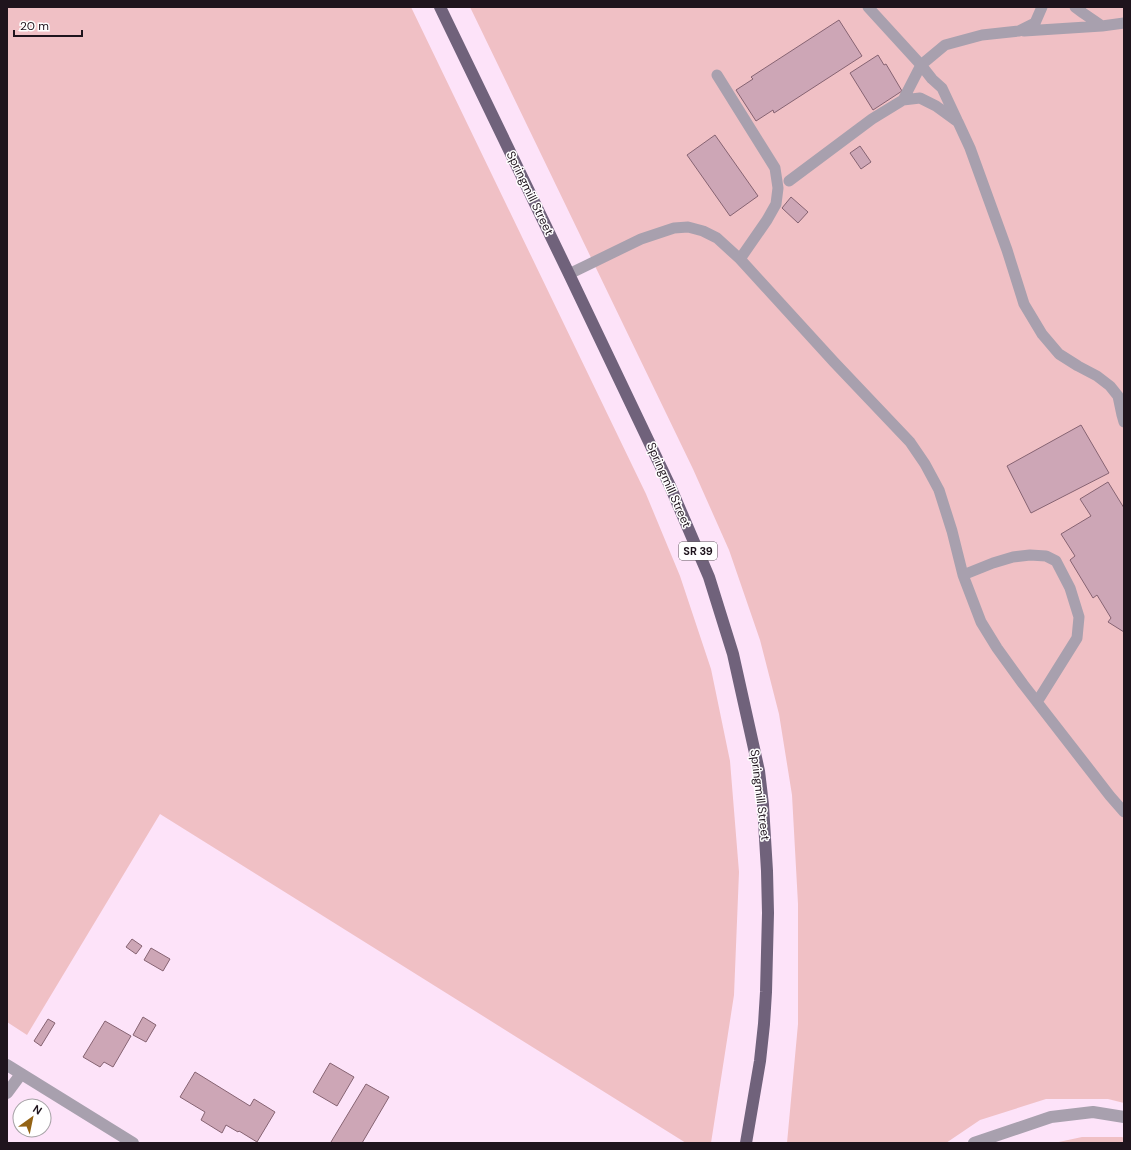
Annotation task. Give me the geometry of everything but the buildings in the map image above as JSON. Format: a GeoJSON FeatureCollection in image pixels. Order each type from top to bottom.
{"type":"FeatureCollection","features":[{"type":"Feature","properties":{"kind":"main road","name":"Springmill Street"},"geometry":{"type":"LineString","coordinates":[[440,7],[670,486],[709,577],[733,654],[758,771],[763,805],[768,871],[764,1024],[760,1061],[746,1143]]}},
{"type":"Feature","properties":{"kind":"street"},"geometry":{"type":"LineString","coordinates":[[7,1065],[134,1143]]}},
{"type":"Feature","properties":{"kind":"street"},"geometry":{"type":"LineString","coordinates":[[7,1094],[20,1074]]}},
{"type":"Feature","properties":{"kind":"street"},"geometry":{"type":"LineString","coordinates":[[974,1143],[1051,1117],[1093,1112],[1124,1117]]}},
{"type":"Feature","properties":{"kind":"lane"},"geometry":{"type":"LineString","coordinates":[[868,7],[932,79],[942,88],[970,148],[994,212],[1024,304],[1042,334],[1059,354],[1097,376],[1110,386],[1118,396],[1124,422]]}},
{"type":"Feature","properties":{"kind":"lane"},"geometry":{"type":"LineString","coordinates":[[1019,31],[1035,23],[1042,7]]}},
{"type":"Feature","properties":{"kind":"lane"},"geometry":{"type":"LineString","coordinates":[[1075,7],[1102,26]]}},
{"type":"Feature","properties":{"kind":"lane"},"geometry":{"type":"LineString","coordinates":[[903,100],[921,65],[945,45],[982,36],[1019,31],[1102,26],[1124,23]]}},
{"type":"Feature","properties":{"kind":"lane"},"geometry":{"type":"LineString","coordinates":[[717,75],[775,168],[778,188],[776,204],[767,220],[740,258]]}},
{"type":"Feature","properties":{"kind":"lane"},"geometry":{"type":"LineString","coordinates":[[789,181],[872,119],[903,100],[920,98],[936,106],[958,122]]}},
{"type":"Feature","properties":{"kind":"lane"},"geometry":{"type":"LineString","coordinates":[[569,274],[641,239],[674,228],[688,227],[703,231],[717,238],[740,258],[834,362],[910,442],[925,464],[939,490],[964,575],[981,622],[997,648],[1023,684],[1124,812]]}},
{"type":"Feature","properties":{"kind":"lane"},"geometry":{"type":"LineString","coordinates":[[964,575],[1013,557],[1030,555],[1046,556],[1056,561],[1070,588],[1079,617],[1076,638],[1037,702]]}},
{"type":"Feature","properties":{"kind":"shaded area"},"geometry":{"type":"Polygon","coordinates":[[[7,7],[411,7],[646,494],[680,576],[711,669],[730,761],[739,872],[734,995],[711,1143],[686,1143],[160,814],[27,1035],[7,1022],[7,7]]]}},
{"type":"Feature","properties":{"kind":"shaded area"},"geometry":{"type":"Polygon","coordinates":[[[470,7],[1124,7],[1124,1103],[1108,1099],[1046,1099],[980,1120],[946,1143],[787,1143],[798,1024],[798,904],[792,795],[779,714],[760,640],[729,550],[693,469],[470,7]]]}},
{"type":"Feature","properties":{"kind":"shaded area"},"geometry":{"type":"Polygon","coordinates":[[[1082,1137],[1122,1137],[1124,1138],[1124,1143],[1054,1143],[1082,1137]]]}}]}
